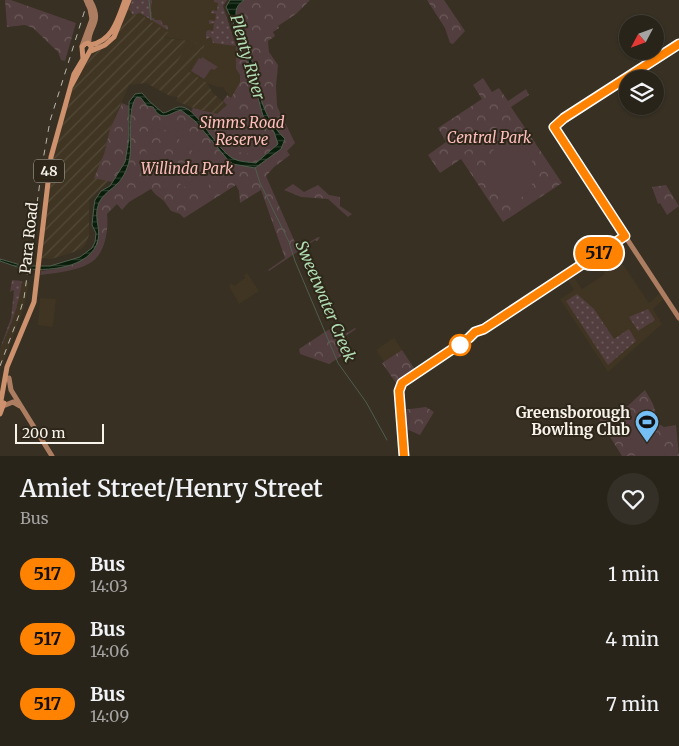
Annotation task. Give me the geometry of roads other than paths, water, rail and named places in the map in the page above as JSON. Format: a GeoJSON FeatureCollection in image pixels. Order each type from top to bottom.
{"type":"FeatureCollection","features":[{"type":"Feature","properties":{"kind":"main road","name":"Para Road"},"geometry":{"type":"LineString","coordinates":[[71,86],[90,48],[103,41],[110,34],[125,0]]}},
{"type":"Feature","properties":{"kind":"main road"},"geometry":{"type":"LineString","coordinates":[[90,48],[85,44],[82,48],[85,53],[90,48],[105,45],[114,37],[129,0]]}},
{"type":"Feature","properties":{"kind":"main road","name":"Para Road"},"geometry":{"type":"LineString","coordinates":[[2,406],[7,367],[33,306],[51,157],[74,74],[83,59],[82,48]]}},
{"type":"Feature","properties":{"kind":"main road","name":"Para Road"},"geometry":{"type":"LineString","coordinates":[[0,413],[9,378],[11,360]]}},
{"type":"Feature","properties":{"kind":"street"},"geometry":{"type":"LineString","coordinates":[[86,0],[94,19]]}},
{"type":"Feature","properties":{"kind":"street"},"geometry":{"type":"LineString","coordinates":[[90,0],[94,8],[94,19]]}},
{"type":"Feature","properties":{"kind":"street","name":"48"},"geometry":{"type":"LineString","coordinates":[[82,48],[94,19]]}},
{"type":"Feature","properties":{"kind":"street","name":"48"},"geometry":{"type":"LineString","coordinates":[[90,48],[89,38],[94,19]]}},
{"type":"Feature","properties":{"kind":"street"},"geometry":{"type":"LineString","coordinates":[[679,44],[553,126],[679,318]]}},
{"type":"Feature","properties":{"kind":"street"},"geometry":{"type":"LineString","coordinates":[[404,456],[399,394],[400,385],[625,236]]}},
{"type":"Feature","properties":{"kind":"street"},"geometry":{"type":"LineString","coordinates":[[9,378],[11,390],[52,456]]}},
{"type":"Feature","properties":{"kind":"street"},"geometry":{"type":"LineString","coordinates":[[2,406],[13,402],[22,408]]}},
{"type":"Feature","properties":{"kind":"water","name":"Plenty River"},"geometry":{"type":"Polygon","coordinates":[[[230,0],[244,0],[237,9],[237,22],[247,42],[263,106],[285,139],[281,149],[255,168],[233,164],[195,121],[181,110],[166,116],[159,115],[153,107],[147,106],[141,98],[137,97],[131,116],[129,163],[122,178],[99,203],[97,213],[99,236],[94,250],[77,263],[54,269],[22,268],[0,261],[0,259],[24,266],[50,266],[80,257],[92,248],[96,233],[92,225],[95,200],[101,191],[110,186],[125,162],[129,138],[129,102],[135,94],[142,93],[163,113],[179,107],[188,109],[227,154],[236,160],[256,163],[278,144],[274,132],[263,116],[244,46],[226,7],[230,0]]]}},
{"type":"Feature","properties":{"kind":"waterway"},"geometry":{"type":"LineString","coordinates":[[149,0],[151,20]]}},
{"type":"Feature","properties":{"kind":"waterway","name":"Sweetwater Creek"},"geometry":{"type":"LineString","coordinates":[[255,167],[260,183],[289,242],[295,261],[338,363],[366,402],[387,440]]}},
{"type":"Feature","properties":{"kind":"railway"},"geometry":{"type":"LineString","coordinates":[[0,366],[24,298],[50,121],[88,0]]}},
{"type":"Feature","properties":{"kind":"place","name":"Greensborough Bowling Club"},"geometry":{"type":"Point","coordinates":[647,443]}},
{"type":"Feature","properties":{"kind":"park label","name":"Simms Road Reserve"},"geometry":{"type":"Point","coordinates":[242,132]}},
{"type":"Feature","properties":{"kind":"park label","name":"Central Park"},"geometry":{"type":"Point","coordinates":[489,138]}},
{"type":"Feature","properties":{"kind":"park label","name":"Willinda Park"},"geometry":{"type":"Point","coordinates":[187,169]}}]}
